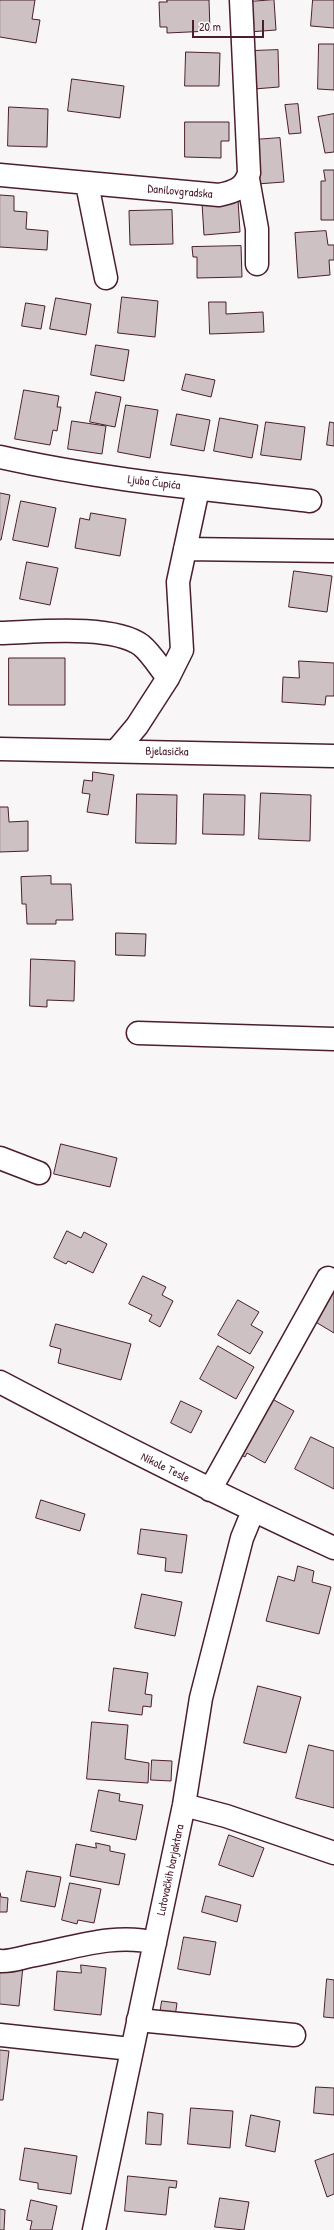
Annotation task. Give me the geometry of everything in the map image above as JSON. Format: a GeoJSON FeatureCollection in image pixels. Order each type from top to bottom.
{"type":"FeatureCollection","features":[{"type":"Feature","properties":{"kind":"street"},"geometry":{"type":"LineString","coordinates":[[241,0],[249,173],[248,179],[257,229],[256,264]]}},
{"type":"Feature","properties":{"kind":"street","name":"Danilovgradska"},"geometry":{"type":"LineString","coordinates":[[0,175],[220,195],[235,191],[248,179]]}},
{"type":"Feature","properties":{"kind":"street"},"geometry":{"type":"LineString","coordinates":[[87,184],[106,278]]}},
{"type":"Feature","properties":{"kind":"street","name":"Ljuba Čupića"},"geometry":{"type":"LineString","coordinates":[[0,457],[45,467],[119,479],[310,501]]}},
{"type":"Feature","properties":{"kind":"street"},"geometry":{"type":"LineString","coordinates":[[116,751],[137,726],[168,678],[182,650],[178,582],[198,489]]}},
{"type":"Feature","properties":{"kind":"street"},"geometry":{"type":"LineString","coordinates":[[185,549],[334,551]]}},
{"type":"Feature","properties":{"kind":"street"},"geometry":{"type":"LineString","coordinates":[[0,633],[85,632],[125,637],[142,646],[168,678]]}},
{"type":"Feature","properties":{"kind":"street","name":"Bjelasička"},"geometry":{"type":"LineString","coordinates":[[0,749],[334,756]]}},
{"type":"Feature","properties":{"kind":"street"},"geometry":{"type":"LineString","coordinates":[[138,1033],[334,1039]]}},
{"type":"Feature","properties":{"kind":"street"},"geometry":{"type":"LineString","coordinates":[[0,1158],[39,1173]]}},
{"type":"Feature","properties":{"kind":"street"},"geometry":{"type":"LineString","coordinates":[[210,1490],[328,1278]]}},
{"type":"Feature","properties":{"kind":"street","name":"Nikole Tesle"},"geometry":{"type":"LineString","coordinates":[[0,1382],[119,1445],[253,1511],[334,1548]]}},
{"type":"Feature","properties":{"kind":"street","name":"Lutovačkih barjaktara"},"geometry":{"type":"LineString","coordinates":[[94,2230],[184,1805],[201,1698],[242,1538],[253,1511]]}},
{"type":"Feature","properties":{"kind":"street"},"geometry":{"type":"LineString","coordinates":[[184,1805],[226,1816],[334,1853]]}},
{"type":"Feature","properties":{"kind":"street"},"geometry":{"type":"LineString","coordinates":[[0,1961],[42,1954],[84,1944],[125,1940],[155,1943]]}},
{"type":"Feature","properties":{"kind":"street"},"geometry":{"type":"LineString","coordinates":[[138,2020],[294,2035]]}},
{"type":"Feature","properties":{"kind":"street"},"geometry":{"type":"LineString","coordinates":[[0,2035],[131,2050]]}},
{"type":"Feature","properties":{"kind":"building"},"geometry":{"type":"Polygon","coordinates":[[[0,0],[35,0],[32,19],[40,20],[36,43],[0,37],[0,0]]]}},
{"type":"Feature","properties":{"kind":"building"},"geometry":{"type":"Polygon","coordinates":[[[167,0],[209,0],[210,31],[167,33],[167,27],[160,27],[159,2],[167,2],[167,0]]]}},
{"type":"Feature","properties":{"kind":"building"},"geometry":{"type":"Polygon","coordinates":[[[274,0],[276,30],[249,32],[248,2],[274,0]]]}},
{"type":"Feature","properties":{"kind":"building"},"geometry":{"type":"Polygon","coordinates":[[[313,0],[334,0],[334,28],[311,26],[313,0]]]}},
{"type":"Feature","properties":{"kind":"building"},"geometry":{"type":"Polygon","coordinates":[[[319,44],[334,44],[334,90],[318,89],[319,44]]]}},
{"type":"Feature","properties":{"kind":"building"},"geometry":{"type":"Polygon","coordinates":[[[278,50],[279,87],[254,89],[252,51],[278,50]]]}},
{"type":"Feature","properties":{"kind":"building"},"geometry":{"type":"Polygon","coordinates":[[[186,52],[220,53],[219,86],[185,86],[186,52]]]}},
{"type":"Feature","properties":{"kind":"building"},"geometry":{"type":"Polygon","coordinates":[[[72,79],[124,86],[120,118],[68,111],[72,79]]]}},
{"type":"Feature","properties":{"kind":"building"},"geometry":{"type":"Polygon","coordinates":[[[298,104],[301,133],[289,134],[285,105],[298,104]]]}},
{"type":"Feature","properties":{"kind":"building"},"geometry":{"type":"Polygon","coordinates":[[[9,107],[48,109],[47,147],[8,146],[9,107]]]}},
{"type":"Feature","properties":{"kind":"building"},"geometry":{"type":"Polygon","coordinates":[[[334,114],[334,152],[325,153],[318,117],[334,114]]]}},
{"type":"Feature","properties":{"kind":"building"},"geometry":{"type":"Polygon","coordinates":[[[185,122],[229,122],[229,141],[221,141],[221,158],[185,157],[185,122]]]}},
{"type":"Feature","properties":{"kind":"building"},"geometry":{"type":"Polygon","coordinates":[[[280,138],[284,182],[257,184],[253,140],[280,138]]]}},
{"type":"Feature","properties":{"kind":"building"},"geometry":{"type":"Polygon","coordinates":[[[324,170],[334,170],[334,220],[321,220],[321,181],[325,181],[324,170]]]}},
{"type":"Feature","properties":{"kind":"building"},"geometry":{"type":"Polygon","coordinates":[[[0,195],[14,196],[14,211],[27,212],[26,229],[48,231],[47,250],[0,247],[0,195]]]}},
{"type":"Feature","properties":{"kind":"building"},"geometry":{"type":"Polygon","coordinates":[[[238,200],[240,232],[204,235],[202,203],[238,200]]]}},
{"type":"Feature","properties":{"kind":"building"},"geometry":{"type":"Polygon","coordinates":[[[172,210],[173,244],[130,245],[129,211],[172,210]]]}},
{"type":"Feature","properties":{"kind":"building"},"geometry":{"type":"Polygon","coordinates":[[[326,231],[328,245],[334,245],[334,260],[329,260],[330,275],[298,278],[295,233],[326,231]]]}},
{"type":"Feature","properties":{"kind":"building"},"geometry":{"type":"Polygon","coordinates":[[[241,246],[242,277],[197,278],[197,257],[193,257],[192,247],[241,246]]]}},
{"type":"Feature","properties":{"kind":"building"},"geometry":{"type":"Polygon","coordinates":[[[122,297],[158,301],[155,337],[118,333],[122,297]]]}},
{"type":"Feature","properties":{"kind":"building"},"geometry":{"type":"Polygon","coordinates":[[[56,298],[91,304],[86,335],[50,329],[56,298]]]}},
{"type":"Feature","properties":{"kind":"building"},"geometry":{"type":"Polygon","coordinates":[[[209,302],[226,302],[226,314],[263,312],[264,332],[210,334],[209,302]]]}},
{"type":"Feature","properties":{"kind":"building"},"geometry":{"type":"Polygon","coordinates":[[[26,303],[45,306],[41,329],[22,326],[26,303]]]}},
{"type":"Feature","properties":{"kind":"building"},"geometry":{"type":"Polygon","coordinates":[[[96,345],[129,350],[124,381],[91,375],[96,345]]]}},
{"type":"Feature","properties":{"kind":"building"},"geometry":{"type":"Polygon","coordinates":[[[186,374],[215,380],[211,397],[182,390],[186,374]]]}},
{"type":"Feature","properties":{"kind":"building"},"geometry":{"type":"Polygon","coordinates":[[[24,390],[59,396],[57,407],[61,407],[57,431],[53,430],[50,445],[15,439],[24,390]]]}},
{"type":"Feature","properties":{"kind":"building"},"geometry":{"type":"Polygon","coordinates":[[[96,392],[121,397],[115,427],[90,422],[96,392]]]}},
{"type":"Feature","properties":{"kind":"building"},"geometry":{"type":"Polygon","coordinates":[[[126,405],[158,410],[150,458],[118,452],[126,405]]]}},
{"type":"Feature","properties":{"kind":"building"},"geometry":{"type":"Polygon","coordinates":[[[177,414],[210,420],[204,451],[171,445],[177,414]]]}},
{"type":"Feature","properties":{"kind":"building"},"geometry":{"type":"Polygon","coordinates":[[[220,418],[258,425],[252,458],[214,451],[220,418]]]}},
{"type":"Feature","properties":{"kind":"building"},"geometry":{"type":"Polygon","coordinates":[[[72,421],[106,426],[102,454],[68,449],[72,421]]]}},
{"type":"Feature","properties":{"kind":"building"},"geometry":{"type":"Polygon","coordinates":[[[266,422],[305,427],[301,460],[261,455],[266,422]]]}},
{"type":"Feature","properties":{"kind":"building"},"geometry":{"type":"Polygon","coordinates":[[[330,422],[334,423],[334,446],[327,445],[330,422]]]}},
{"type":"Feature","properties":{"kind":"building"},"geometry":{"type":"Polygon","coordinates":[[[0,493],[10,495],[1,540],[0,540],[0,493]]]}},
{"type":"Feature","properties":{"kind":"building"},"geometry":{"type":"Polygon","coordinates":[[[21,501],[56,508],[48,547],[13,540],[21,501]]]}},
{"type":"Feature","properties":{"kind":"building"},"geometry":{"type":"Polygon","coordinates":[[[91,513],[126,519],[120,556],[75,548],[80,518],[89,520],[91,513]]]}},
{"type":"Feature","properties":{"kind":"building"},"geometry":{"type":"Polygon","coordinates":[[[27,562],[58,568],[50,605],[20,599],[27,562]]]}},
{"type":"Feature","properties":{"kind":"building"},"geometry":{"type":"Polygon","coordinates":[[[294,571],[332,576],[327,612],[289,607],[294,571]]]}},
{"type":"Feature","properties":{"kind":"building"},"geometry":{"type":"Polygon","coordinates":[[[9,658],[65,658],[65,705],[9,705],[9,658]]]}},
{"type":"Feature","properties":{"kind":"building"},"geometry":{"type":"Polygon","coordinates":[[[299,661],[334,663],[334,696],[326,696],[325,705],[282,702],[283,677],[299,678],[299,661]]]}},
{"type":"Feature","properties":{"kind":"building"},"geometry":{"type":"Polygon","coordinates":[[[93,772],[114,775],[108,815],[87,812],[90,794],[82,793],[84,780],[92,781],[93,772]]]}},
{"type":"Feature","properties":{"kind":"building"},"geometry":{"type":"Polygon","coordinates":[[[261,793],[311,795],[310,841],[259,839],[261,793]]]}},
{"type":"Feature","properties":{"kind":"building"},"geometry":{"type":"Polygon","coordinates":[[[137,794],[177,795],[176,844],[136,843],[137,794]]]}},
{"type":"Feature","properties":{"kind":"building"},"geometry":{"type":"Polygon","coordinates":[[[204,794],[245,795],[244,835],[203,834],[204,794]]]}},
{"type":"Feature","properties":{"kind":"building"},"geometry":{"type":"Polygon","coordinates":[[[0,807],[8,807],[9,822],[28,821],[28,851],[0,852],[0,807]]]}},
{"type":"Feature","properties":{"kind":"building"},"geometry":{"type":"Polygon","coordinates":[[[51,876],[51,884],[71,884],[73,920],[56,920],[56,924],[27,924],[26,904],[22,904],[21,877],[51,876]]]}},
{"type":"Feature","properties":{"kind":"building"},"geometry":{"type":"Polygon","coordinates":[[[116,933],[146,934],[145,956],[116,955],[116,933]]]}},
{"type":"Feature","properties":{"kind":"building"},"geometry":{"type":"Polygon","coordinates":[[[31,959],[75,961],[74,1001],[47,1000],[47,1007],[30,1006],[31,959]]]}},
{"type":"Feature","properties":{"kind":"building"},"geometry":{"type":"Polygon","coordinates":[[[61,1144],[117,1158],[110,1187],[54,1174],[61,1144]]]}},
{"type":"Feature","properties":{"kind":"building"},"geometry":{"type":"Polygon","coordinates":[[[67,1231],[81,1238],[84,1232],[107,1244],[93,1273],[68,1261],[66,1264],[54,1258],[67,1231]]]}},
{"type":"Feature","properties":{"kind":"building"},"geometry":{"type":"Polygon","coordinates":[[[143,1276],[166,1287],[162,1295],[173,1301],[160,1327],[149,1321],[152,1315],[129,1304],[143,1276]]]}},
{"type":"Feature","properties":{"kind":"building"},"geometry":{"type":"Polygon","coordinates":[[[334,1288],[334,1333],[314,1321],[334,1288]]]}},
{"type":"Feature","properties":{"kind":"building"},"geometry":{"type":"Polygon","coordinates":[[[238,1300],[259,1312],[251,1325],[263,1332],[250,1354],[218,1335],[238,1300]]]}},
{"type":"Feature","properties":{"kind":"building"},"geometry":{"type":"Polygon","coordinates":[[[56,1324],[131,1344],[121,1380],[58,1363],[61,1349],[50,1346],[56,1324]]]}},
{"type":"Feature","properties":{"kind":"building"},"geometry":{"type":"Polygon","coordinates":[[[218,1346],[254,1367],[236,1399],[200,1379],[218,1346]]]}},
{"type":"Feature","properties":{"kind":"building"},"geometry":{"type":"Polygon","coordinates":[[[265,1395],[294,1411],[265,1463],[247,1453],[245,1457],[234,1451],[265,1395]]]}},
{"type":"Feature","properties":{"kind":"building"},"geometry":{"type":"Polygon","coordinates":[[[181,1401],[202,1411],[191,1433],[171,1423],[181,1401]]]}},
{"type":"Feature","properties":{"kind":"building"},"geometry":{"type":"Polygon","coordinates":[[[311,1437],[334,1448],[334,1489],[295,1469],[311,1437]]]}},
{"type":"Feature","properties":{"kind":"building"},"geometry":{"type":"Polygon","coordinates":[[[41,1500],[85,1514],[80,1531],[36,1518],[41,1500]]]}},
{"type":"Feature","properties":{"kind":"building"},"geometry":{"type":"Polygon","coordinates":[[[141,1529],[187,1535],[182,1573],[165,1571],[166,1558],[138,1554],[141,1529]]]}},
{"type":"Feature","properties":{"kind":"building"},"geometry":{"type":"Polygon","coordinates":[[[298,1566],[314,1571],[312,1582],[331,1587],[319,1634],[266,1621],[278,1576],[294,1581],[298,1566]]]}},
{"type":"Feature","properties":{"kind":"building"},"geometry":{"type":"Polygon","coordinates":[[[142,1594],[182,1602],[175,1636],[135,1628],[142,1594]]]}},
{"type":"Feature","properties":{"kind":"building"},"geometry":{"type":"Polygon","coordinates":[[[114,1668],[148,1673],[145,1694],[152,1695],[151,1707],[143,1706],[142,1715],[109,1711],[114,1668]]]}},
{"type":"Feature","properties":{"kind":"building"},"geometry":{"type":"Polygon","coordinates":[[[258,1686],[301,1697],[286,1753],[244,1743],[258,1686]]]}},
{"type":"Feature","properties":{"kind":"building"},"geometry":{"type":"Polygon","coordinates":[[[92,1722],[128,1725],[125,1759],[149,1763],[148,1783],[87,1779],[92,1722]]]}},
{"type":"Feature","properties":{"kind":"building"},"geometry":{"type":"Polygon","coordinates":[[[309,1745],[334,1751],[334,1808],[296,1798],[309,1745]]]}},
{"type":"Feature","properties":{"kind":"building"},"geometry":{"type":"Polygon","coordinates":[[[152,1760],[172,1761],[171,1781],[151,1780],[152,1760]]]}},
{"type":"Feature","properties":{"kind":"building"},"geometry":{"type":"Polygon","coordinates":[[[99,1790],[120,1794],[119,1801],[143,1805],[136,1840],[91,1831],[99,1790]]]}},
{"type":"Feature","properties":{"kind":"building"},"geometry":{"type":"Polygon","coordinates":[[[229,1835],[264,1848],[253,1877],[219,1865],[229,1835]]]}},
{"type":"Feature","properties":{"kind":"building"},"geometry":{"type":"Polygon","coordinates":[[[96,1843],[110,1846],[110,1851],[125,1854],[119,1885],[70,1876],[76,1844],[96,1848],[96,1843]]]}},
{"type":"Feature","properties":{"kind":"building"},"geometry":{"type":"Polygon","coordinates":[[[27,1871],[61,1877],[55,1907],[21,1901],[27,1871]]]}},
{"type":"Feature","properties":{"kind":"building"},"geometry":{"type":"Polygon","coordinates":[[[70,1883],[101,1889],[94,1923],[78,1920],[77,1924],[62,1920],[70,1883]]]}},
{"type":"Feature","properties":{"kind":"building"},"geometry":{"type":"Polygon","coordinates":[[[0,1893],[1,1897],[8,1898],[7,1912],[0,1912],[0,1893]]]}},
{"type":"Feature","properties":{"kind":"building"},"geometry":{"type":"Polygon","coordinates":[[[206,1896],[241,1905],[237,1922],[202,1912],[206,1896]]]}},
{"type":"Feature","properties":{"kind":"building"},"geometry":{"type":"Polygon","coordinates":[[[184,1937],[216,1942],[210,1975],[178,1969],[184,1937]]]}},
{"type":"Feature","properties":{"kind":"building"},"geometry":{"type":"Polygon","coordinates":[[[0,1964],[23,1966],[19,2006],[0,2004],[0,1964]]]}},
{"type":"Feature","properties":{"kind":"building"},"geometry":{"type":"Polygon","coordinates":[[[81,1965],[106,1968],[101,2015],[54,2010],[57,1971],[81,1973],[81,1965]]]}},
{"type":"Feature","properties":{"kind":"building"},"geometry":{"type":"Polygon","coordinates":[[[327,1979],[334,1980],[334,2018],[324,2017],[327,1979]]]}},
{"type":"Feature","properties":{"kind":"building"},"geometry":{"type":"Polygon","coordinates":[[[162,2001],[177,2003],[175,2017],[160,2014],[162,2001]]]}},
{"type":"Feature","properties":{"kind":"building"},"geometry":{"type":"Polygon","coordinates":[[[0,2050],[9,2051],[3,2100],[0,2100],[0,2050]]]}},
{"type":"Feature","properties":{"kind":"building"},"geometry":{"type":"Polygon","coordinates":[[[316,2087],[334,2088],[334,2115],[314,2113],[316,2087]]]}},
{"type":"Feature","properties":{"kind":"building"},"geometry":{"type":"Polygon","coordinates":[[[191,2108],[233,2111],[230,2148],[188,2144],[191,2108]]]}},
{"type":"Feature","properties":{"kind":"building"},"geometry":{"type":"Polygon","coordinates":[[[148,2112],[163,2114],[161,2145],[146,2144],[148,2112]]]}},
{"type":"Feature","properties":{"kind":"building"},"geometry":{"type":"Polygon","coordinates":[[[251,2115],[280,2121],[275,2152],[246,2146],[251,2115]]]}},
{"type":"Feature","properties":{"kind":"building"},"geometry":{"type":"Polygon","coordinates":[[[25,2148],[77,2156],[71,2194],[38,2189],[38,2183],[20,2180],[25,2148]]]}},
{"type":"Feature","properties":{"kind":"building"},"geometry":{"type":"Polygon","coordinates":[[[334,2154],[334,2194],[327,2197],[315,2161],[334,2154]]]}},
{"type":"Feature","properties":{"kind":"building"},"geometry":{"type":"Polygon","coordinates":[[[128,2176],[177,2181],[176,2188],[169,2187],[166,2215],[125,2211],[128,2176]]]}},
{"type":"Feature","properties":{"kind":"building"},"geometry":{"type":"Polygon","coordinates":[[[220,2198],[249,2202],[244,2230],[215,2227],[220,2198]]]}},
{"type":"Feature","properties":{"kind":"building"},"geometry":{"type":"Polygon","coordinates":[[[31,2200],[57,2206],[52,2230],[30,2230],[32,2221],[27,2220],[31,2200]]]}},
{"type":"Feature","properties":{"kind":"building"},"geometry":{"type":"Polygon","coordinates":[[[0,2209],[5,2210],[4,2230],[0,2230],[0,2209]]]}}]}
